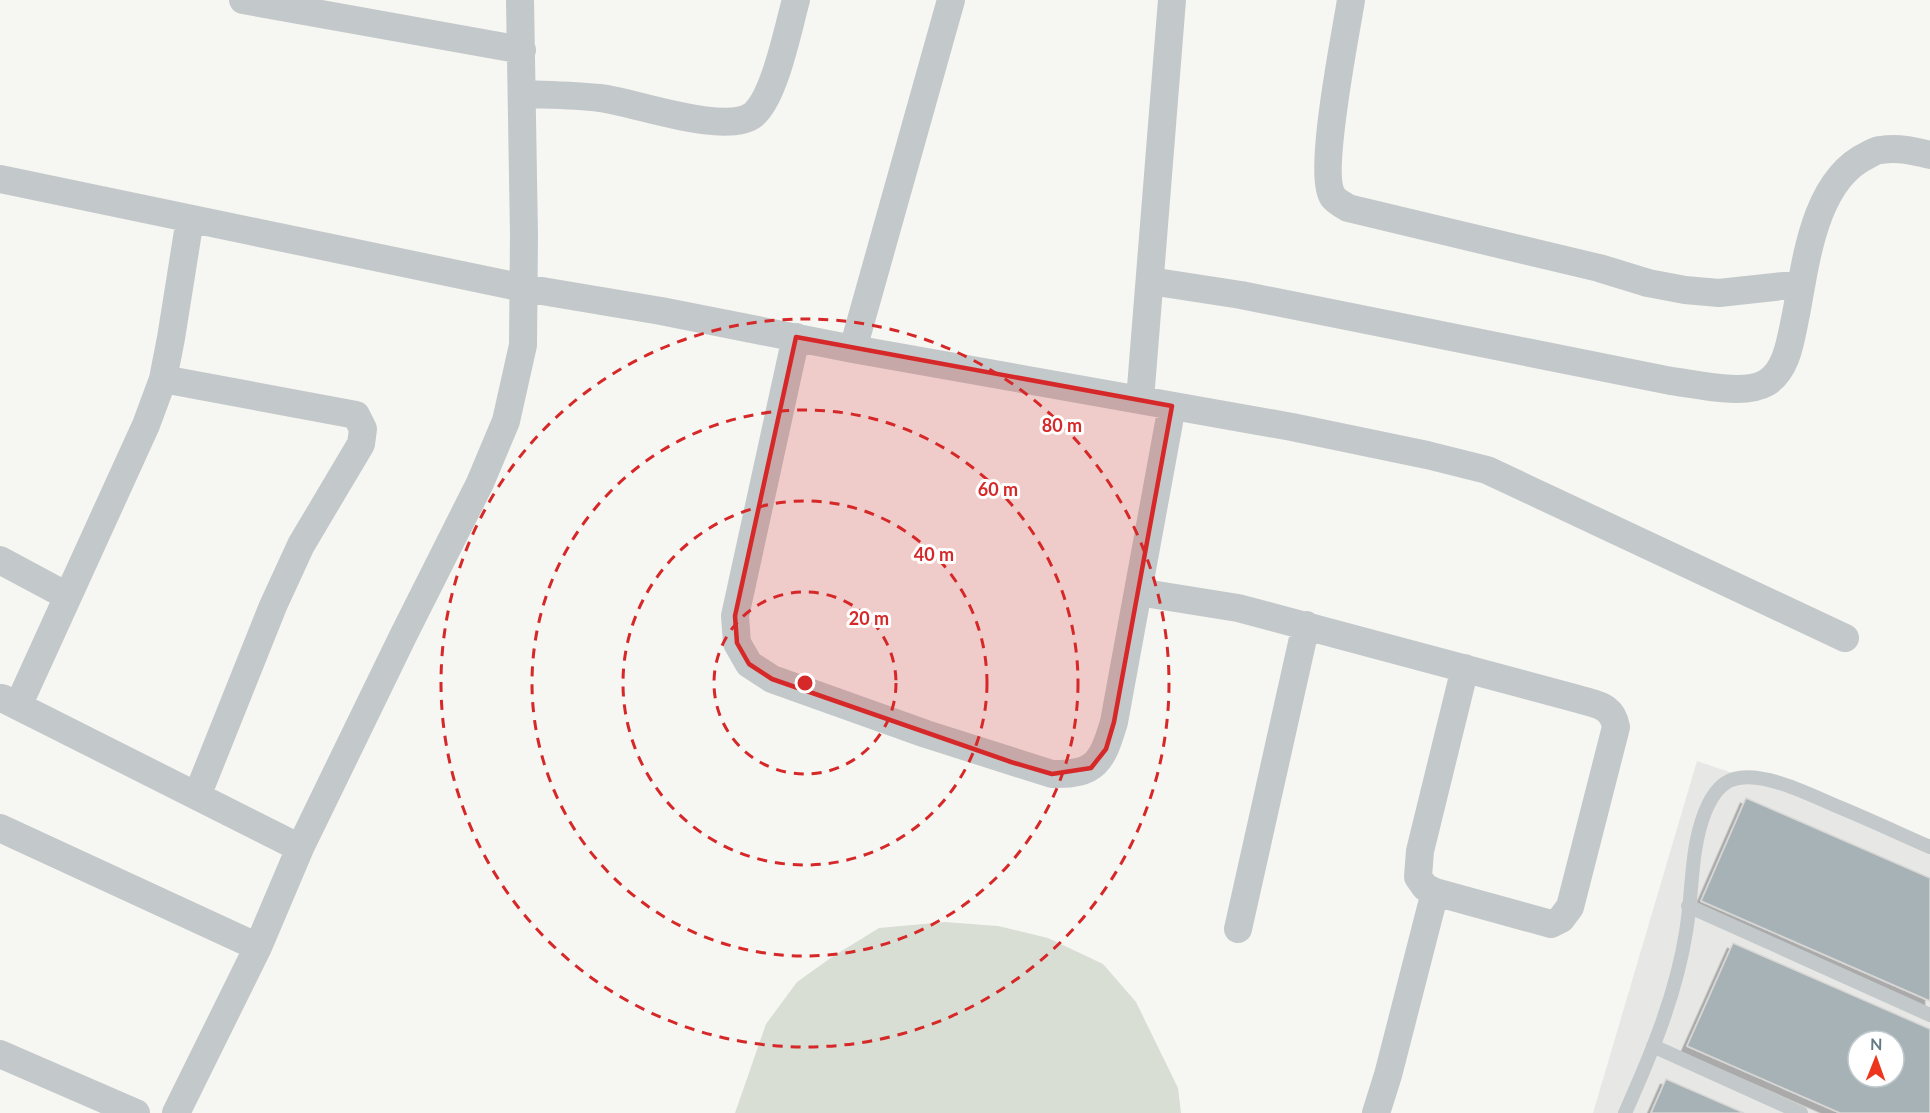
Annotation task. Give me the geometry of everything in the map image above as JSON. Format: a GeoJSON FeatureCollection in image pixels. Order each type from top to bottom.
{"type":"FeatureCollection","features":[{"type":"Feature","properties":{"kind":"street"},"geometry":{"type":"LineString","coordinates":[[243,0],[302,5],[522,50]]}},
{"type":"Feature","properties":{"kind":"street"},"geometry":{"type":"LineString","coordinates":[[176,1113],[258,947],[300,848],[480,483],[506,421],[523,345],[520,0]]}},
{"type":"Feature","properties":{"kind":"street"},"geometry":{"type":"LineString","coordinates":[[522,94],[601,98],[712,122],[734,122],[752,115],[764,100],[773,81],[796,0]]}},
{"type":"Feature","properties":{"kind":"street"},"geometry":{"type":"LineString","coordinates":[[853,350],[951,0]]}},
{"type":"Feature","properties":{"kind":"street"},"geometry":{"type":"LineString","coordinates":[[1140,400],[1172,0]]}},
{"type":"Feature","properties":{"kind":"street"},"geometry":{"type":"LineString","coordinates":[[1352,0],[1330,132],[1328,179],[1333,197],[1348,208],[1599,268],[1648,283],[1685,290],[1719,293],[1801,284]]}},
{"type":"Feature","properties":{"kind":"street"},"geometry":{"type":"LineString","coordinates":[[1150,281],[1241,295],[1671,381],[1723,388],[1750,388],[1766,383],[1777,372],[1789,351],[1801,284],[1821,209],[1838,178],[1858,159],[1879,150],[1907,149],[1930,155]]}},
{"type":"Feature","properties":{"kind":"street"},"geometry":{"type":"LineString","coordinates":[[0,179],[524,288],[661,311],[853,350],[1303,429],[1427,455],[1487,470],[1845,638]]}},
{"type":"Feature","properties":{"kind":"street"},"geometry":{"type":"LineString","coordinates":[[190,219],[163,379],[146,425],[67,596],[9,701],[300,848]]}},
{"type":"Feature","properties":{"kind":"street"},"geometry":{"type":"LineString","coordinates":[[796,337],[735,616],[737,643],[749,664],[772,679],[926,734],[1052,774],[1073,774],[1091,768],[1106,749],[1114,722],[1172,406]]}},
{"type":"Feature","properties":{"kind":"street"},"geometry":{"type":"LineString","coordinates":[[163,379],[356,415],[363,429],[361,444],[301,545],[273,606],[197,796]]}},
{"type":"Feature","properties":{"kind":"street"},"geometry":{"type":"LineString","coordinates":[[0,560],[67,596]]}},
{"type":"Feature","properties":{"kind":"street"},"geometry":{"type":"LineString","coordinates":[[1138,592],[1238,608],[1306,625],[1465,668],[1605,707],[1614,715],[1616,727],[1570,907],[1561,919],[1551,924],[1435,892],[1425,887],[1418,878],[1420,851],[1465,668]]}},
{"type":"Feature","properties":{"kind":"street"},"geometry":{"type":"LineString","coordinates":[[1238,929],[1306,625]]}},
{"type":"Feature","properties":{"kind":"street"},"geometry":{"type":"LineString","coordinates":[[0,828],[258,947]]}},
{"type":"Feature","properties":{"kind":"street"},"geometry":{"type":"LineString","coordinates":[[1376,1113],[1388,1076],[1435,892]]}},
{"type":"Feature","properties":{"kind":"street"},"geometry":{"type":"LineString","coordinates":[[0,1054],[136,1113]]}},
{"type":"Feature","properties":{"kind":"lane"},"geometry":{"type":"LineString","coordinates":[[1625,1113],[1669,1004],[1686,931],[1694,849],[1704,813],[1712,797],[1722,785],[1738,778],[1767,780],[1804,792],[1930,847]]}},
{"type":"Feature","properties":{"kind":"lane"},"geometry":{"type":"LineString","coordinates":[[1688,906],[1930,1015]]}},
{"type":"Feature","properties":{"kind":"lane"},"geometry":{"type":"LineString","coordinates":[[1653,1046],[1801,1113]]}},
{"type":"Feature","properties":{"kind":"highlighted area"},"geometry":{"type":"Polygon","coordinates":[[[796,337],[1172,406],[1114,722],[1106,749],[1091,768],[1052,774],[1011,762],[772,679],[749,664],[737,643],[735,616],[796,337]]]}},
{"type":"Feature","properties":{"kind":"shaded area"},"geometry":{"type":"Polygon","coordinates":[[[1697,761],[1930,840],[1930,1113],[1593,1113],[1697,761]]]}},
{"type":"Feature","properties":{"kind":"shaded area"},"geometry":{"type":"Polygon","coordinates":[[[945,922],[998,926],[1048,938],[1103,964],[1136,1002],[1178,1088],[1181,1113],[735,1113],[766,1024],[797,982],[879,928],[945,922]]]}},
{"type":"Feature","properties":{"kind":"building"},"geometry":{"type":"Polygon","coordinates":[[[1746,798],[1930,878],[1930,1001],[1701,901],[1746,798]]]}},
{"type":"Feature","properties":{"kind":"building"},"geometry":{"type":"Polygon","coordinates":[[[1733,943],[1930,1029],[1930,1113],[1840,1113],[1687,1046],[1733,943]]]}},
{"type":"Feature","properties":{"kind":"building"},"geometry":{"type":"Polygon","coordinates":[[[1666,1079],[1744,1113],[1651,1113],[1666,1079]]]}}]}
